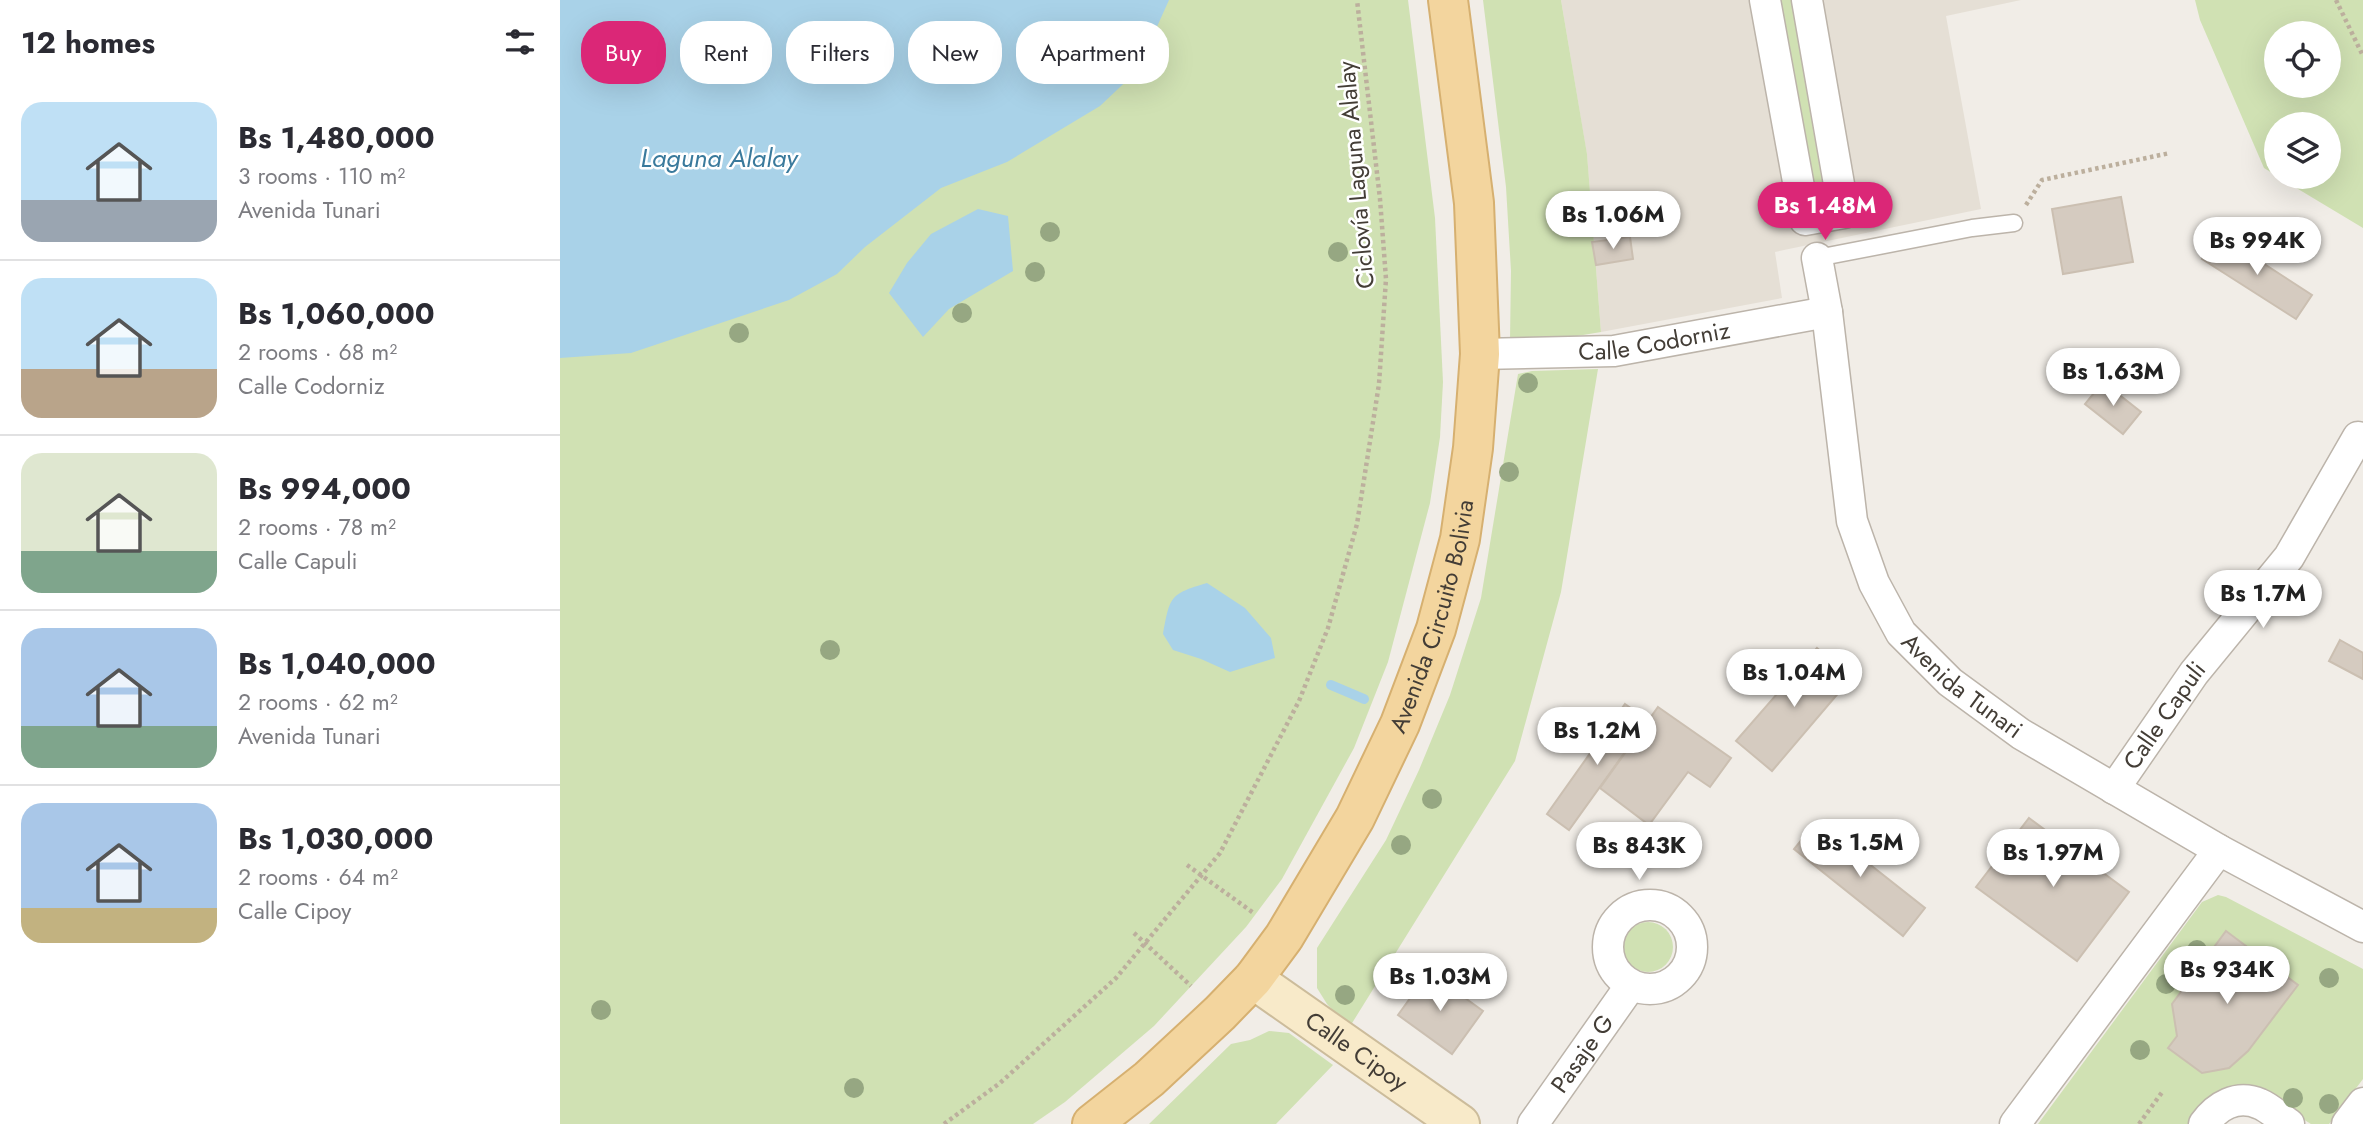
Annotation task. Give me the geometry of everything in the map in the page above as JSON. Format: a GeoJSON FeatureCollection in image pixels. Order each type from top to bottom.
{"type":"FeatureCollection","features":[{"type":"Feature","properties":{"kind":"main road","name":"Avenida Circuito Bolivia"},"geometry":{"type":"LineString","coordinates":[[1092,1124],[1149,1079],[1253,979],[1284,937],[1355,818],[1400,724],[1436,629],[1460,539],[1473,448],[1480,354],[1474,203],[1448,0]]}},
{"type":"Feature","properties":{"kind":"main road","name":"Calle Cipoy"},"geometry":{"type":"LineString","coordinates":[[1253,979],[1460,1124]]}},
{"type":"Feature","properties":{"kind":"street"},"geometry":{"type":"LineString","coordinates":[[1765,0],[1805,220],[1844,213],[1807,0]]}},
{"type":"Feature","properties":{"kind":"street","name":"Avenida Tunari"},"geometry":{"type":"LineString","coordinates":[[1817,258],[1827,312],[1852,521],[1874,583],[1901,633],[1950,682],[2021,734],[2220,850],[2363,928]]}},
{"type":"Feature","properties":{"kind":"street","name":"Calle Codorniz"},"geometry":{"type":"LineString","coordinates":[[1480,354],[1614,351],[1827,312]]}},
{"type":"Feature","properties":{"kind":"street","name":"Calle Capuli"},"geometry":{"type":"LineString","coordinates":[[2114,789],[2194,673],[2289,557],[2360,432]]}},
{"type":"Feature","properties":{"kind":"street"},"geometry":{"type":"LineString","coordinates":[[2015,1124],[2220,850]]}},
{"type":"Feature","properties":{"kind":"street","name":"Pasaje G"},"geometry":{"type":"LineString","coordinates":[[1533,1124],[1631,985]]}},
{"type":"Feature","properties":{"kind":"street"},"geometry":{"type":"LineString","coordinates":[[2204,1124],[2226,1104],[2241,1100],[2259,1104],[2289,1124]]}},
{"type":"Feature","properties":{"kind":"street"},"geometry":{"type":"LineString","coordinates":[[2347,1124],[2363,1103]]}},
{"type":"Feature","properties":{"kind":"lane"},"geometry":{"type":"LineString","coordinates":[[1817,258],[1972,228],[2014,223]]}},
{"type":"Feature","properties":{"kind":"path","name":"Ciclovía Laguna Alalay"},"geometry":{"type":"LineString","coordinates":[[944,1124],[1000,1083],[1116,978],[1220,853],[1299,701],[1328,628],[1357,524],[1379,384],[1385,279],[1380,200],[1357,0]]}},
{"type":"Feature","properties":{"kind":"path"},"geometry":{"type":"LineString","coordinates":[[2336,0],[2363,56]]}},
{"type":"Feature","properties":{"kind":"path"},"geometry":{"type":"LineString","coordinates":[[2014,223],[2042,180],[2170,153]]}},
{"type":"Feature","properties":{"kind":"path"},"geometry":{"type":"LineString","coordinates":[[1187,865],[1255,914]]}},
{"type":"Feature","properties":{"kind":"path"},"geometry":{"type":"LineString","coordinates":[[1134,933],[1191,986]]}},
{"type":"Feature","properties":{"kind":"path"},"geometry":{"type":"LineString","coordinates":[[2138,1124],[2164,1091]]}},
{"type":"Feature","properties":{"kind":"shaded area"},"geometry":{"type":"Polygon","coordinates":[[[1561,0],[2021,0],[1946,16],[1981,209],[1775,252],[1782,298],[1601,332],[1587,155],[1561,0]]]}},
{"type":"Feature","properties":{"kind":"green space"},"geometry":{"type":"Polygon","coordinates":[[[560,0],[1408,0],[1435,218],[1443,382],[1440,437],[1430,503],[1388,662],[1354,748],[1282,879],[1246,927],[1154,1026],[1065,1102],[1033,1124],[560,1124],[560,0]]]}},
{"type":"Feature","properties":{"kind":"green space"},"geometry":{"type":"Polygon","coordinates":[[[1483,0],[1561,0],[1587,154],[1601,332],[1553,340],[1510,340],[1511,271],[1506,187],[1483,0]]]}},
{"type":"Feature","properties":{"kind":"green space"},"geometry":{"type":"Polygon","coordinates":[[[1779,0],[1791,0],[1825,199],[1813,201],[1779,0]]]}},
{"type":"Feature","properties":{"kind":"green space"},"geometry":{"type":"Polygon","coordinates":[[[2195,0],[2363,0],[2363,228],[2298,189],[2341,189],[2341,112],[2264,112],[2264,168],[2200,20],[2195,0]]]}},
{"type":"Feature","properties":{"kind":"green space"},"geometry":{"type":"Polygon","coordinates":[[[1598,369],[1561,592],[1515,761],[1349,1028],[1327,1004],[1317,988],[1317,948],[1386,840],[1450,695],[1481,598],[1518,374],[1532,371],[1598,369]]]}},
{"type":"Feature","properties":{"kind":"green space"},"geometry":{"type":"Polygon","coordinates":[[[2218,895],[2363,969],[2363,1079],[2329,1124],[2311,1124],[2255,1089],[2242,1087],[2229,1088],[2214,1098],[2191,1124],[2038,1124],[2202,902],[2218,895]]]}},
{"type":"Feature","properties":{"kind":"green space"},"geometry":{"type":"Polygon","coordinates":[[[1648,922],[1666,929],[1673,947],[1666,965],[1648,972],[1630,965],[1623,947],[1630,929],[1648,922]]]}},
{"type":"Feature","properties":{"kind":"green space"},"geometry":{"type":"Polygon","coordinates":[[[1269,1031],[1289,1033],[1333,1065],[1276,1124],[1149,1124],[1231,1044],[1250,1040],[1269,1031]]]}},
{"type":"Feature","properties":{"kind":"water","name":"Laguna Alalay"},"geometry":{"type":"Polygon","coordinates":[[[560,0],[1169,0],[1160,21],[1016,21],[1016,84],[1123,84],[1100,106],[1007,162],[941,188],[865,247],[837,274],[789,300],[631,353],[560,358],[560,0]]]}},
{"type":"Feature","properties":{"kind":"water"},"geometry":{"type":"Polygon","coordinates":[[[978,209],[1008,216],[1013,271],[949,309],[923,337],[889,293],[907,263],[931,234],[978,209]]]}},
{"type":"Feature","properties":{"kind":"water"},"geometry":{"type":"Polygon","coordinates":[[[1207,583],[1245,608],[1271,638],[1275,658],[1230,672],[1173,650],[1163,634],[1167,612],[1173,599],[1185,590],[1207,583]]]}},
{"type":"Feature","properties":{"kind":"building"},"geometry":{"type":"Polygon","coordinates":[[[2121,197],[2133,262],[2063,274],[2052,209],[2121,197]]]}},
{"type":"Feature","properties":{"kind":"building"},"geometry":{"type":"Polygon","coordinates":[[[2218,234],[2312,295],[2296,319],[2202,259],[2218,234]]]}},
{"type":"Feature","properties":{"kind":"building"},"geometry":{"type":"Polygon","coordinates":[[[1630,237],[1633,259],[1596,265],[1592,242],[1630,237]]]}},
{"type":"Feature","properties":{"kind":"building"},"geometry":{"type":"Polygon","coordinates":[[[2103,382],[2141,412],[2123,434],[2085,404],[2103,382]]]}},
{"type":"Feature","properties":{"kind":"building"},"geometry":{"type":"Polygon","coordinates":[[[2340,640],[2363,653],[2363,679],[2329,661],[2340,640]]]}},
{"type":"Feature","properties":{"kind":"building"},"geometry":{"type":"Polygon","coordinates":[[[1817,648],[1852,677],[1772,771],[1736,741],[1817,648]]]}},
{"type":"Feature","properties":{"kind":"building"},"geometry":{"type":"Polygon","coordinates":[[[1625,704],[1648,720],[1569,830],[1547,814],[1625,704]]]}},
{"type":"Feature","properties":{"kind":"building"},"geometry":{"type":"Polygon","coordinates":[[[1658,707],[1731,758],[1710,787],[1688,772],[1649,825],[1600,788],[1658,707]]]}},
{"type":"Feature","properties":{"kind":"building"},"geometry":{"type":"Polygon","coordinates":[[[2029,818],[2129,892],[2077,961],[1976,887],[2029,818]]]}},
{"type":"Feature","properties":{"kind":"building"},"geometry":{"type":"Polygon","coordinates":[[[1816,822],[1925,908],[1903,936],[1794,849],[1816,822]]]}},
{"type":"Feature","properties":{"kind":"building"},"geometry":{"type":"Polygon","coordinates":[[[2226,931],[2298,985],[2248,1051],[2229,1068],[2202,1073],[2168,1048],[2177,1036],[2172,1004],[2226,931]]]}},
{"type":"Feature","properties":{"kind":"building"},"geometry":{"type":"Polygon","coordinates":[[[1429,972],[1483,1011],[1452,1054],[1398,1015],[1429,972]]]}},
{"type":"Feature","properties":{"kind":"waterway"},"geometry":{"type":"LineString","coordinates":[[1331,685],[1364,699]]}}]}
